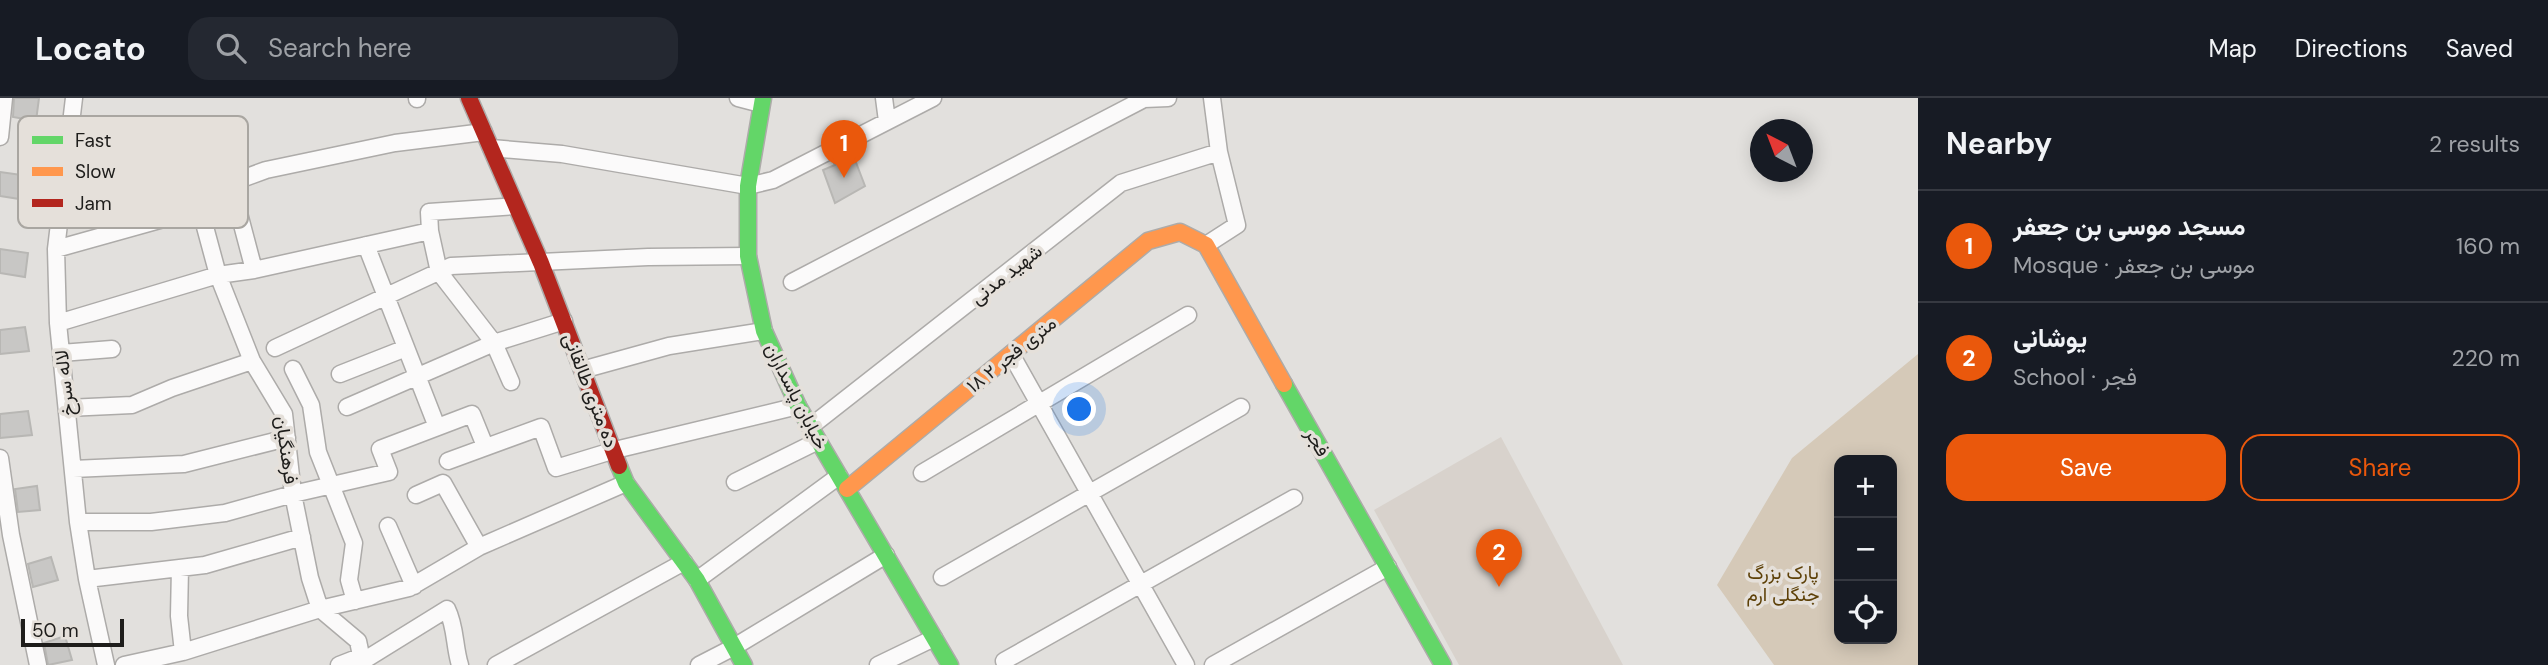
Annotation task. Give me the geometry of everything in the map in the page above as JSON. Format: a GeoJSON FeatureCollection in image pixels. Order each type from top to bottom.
{"type":"FeatureCollection","features":[{"type":"Feature","properties":{"kind":"street"},"geometry":{"type":"LineString","coordinates":[[0,137],[4,98]]}},
{"type":"Feature","properties":{"kind":"street","name":"لاله سرخ"},"geometry":{"type":"LineString","coordinates":[[72,116],[74,98]]}},
{"type":"Feature","properties":{"kind":"street","name":"ده متری طالقانی"},"geometry":{"type":"LineString","coordinates":[[469,98],[541,263],[626,483],[697,580],[744,665]]}},
{"type":"Feature","properties":{"kind":"street"},"geometry":{"type":"LineString","coordinates":[[738,98],[762,101]]}},
{"type":"Feature","properties":{"kind":"street"},"geometry":{"type":"LineString","coordinates":[[884,98],[887,121]]}},
{"type":"Feature","properties":{"kind":"street"},"geometry":{"type":"LineString","coordinates":[[491,148],[562,154],[748,186],[774,180],[933,98]]}},
{"type":"Feature","properties":{"kind":"street"},"geometry":{"type":"LineString","coordinates":[[792,282],[1144,99],[1168,98]]}},
{"type":"Feature","properties":{"kind":"street"},"geometry":{"type":"LineString","coordinates":[[1206,245],[1237,225],[1219,152],[1212,98]]}},
{"type":"Feature","properties":{"kind":"street","name":"خیابان پاسداران"},"geometry":{"type":"LineString","coordinates":[[762,101],[748,186],[748,256],[764,331],[798,406],[950,665]]}},
{"type":"Feature","properties":{"kind":"street"},"geometry":{"type":"LineString","coordinates":[[248,177],[266,170],[395,143],[484,132]]}},
{"type":"Feature","properties":{"kind":"street","name":"شهید مدنی"},"geometry":{"type":"LineString","coordinates":[[735,482],[814,434],[1121,183],[1219,152]]}},
{"type":"Feature","properties":{"kind":"street"},"geometry":{"type":"LineString","coordinates":[[512,383],[494,343],[439,272],[430,231],[429,212],[516,206]]}},
{"type":"Feature","properties":{"kind":"street","name":"لاله سرخ"},"geometry":{"type":"LineString","coordinates":[[58,228],[56,249],[58,323],[78,522],[87,579],[106,665]]}},
{"type":"Feature","properties":{"kind":"street"},"geometry":{"type":"LineString","coordinates":[[56,249],[120,228]]}},
{"type":"Feature","properties":{"kind":"street","name":"فرهنگیان"},"geometry":{"type":"LineString","coordinates":[[204,228],[218,275],[252,361],[284,414],[293,494],[310,579],[320,609]]}},
{"type":"Feature","properties":{"kind":"street"},"geometry":{"type":"LineString","coordinates":[[243,228],[254,270]]}},
{"type":"Feature","properties":{"kind":"street"},"geometry":{"type":"LineString","coordinates":[[58,323],[218,275],[254,270],[430,231]]}},
{"type":"Feature","properties":{"kind":"street","name":"۱۸ متری فجر ۲"},"geometry":{"type":"LineString","coordinates":[[843,482],[1011,354],[1148,241],[1180,232],[1206,245]]}},
{"type":"Feature","properties":{"kind":"street"},"geometry":{"type":"LineString","coordinates":[[366,245],[438,427]]}},
{"type":"Feature","properties":{"kind":"street","name":"فجر"},"geometry":{"type":"LineString","coordinates":[[1206,245],[1443,665]]}},
{"type":"Feature","properties":{"kind":"street"},"geometry":{"type":"LineString","coordinates":[[275,348],[452,266],[648,257],[748,256]]}},
{"type":"Feature","properties":{"kind":"street"},"geometry":{"type":"LineString","coordinates":[[922,473],[1188,315]]}},
{"type":"Feature","properties":{"kind":"street"},"geometry":{"type":"LineString","coordinates":[[347,407],[494,343],[564,321]]}},
{"type":"Feature","properties":{"kind":"street"},"geometry":{"type":"LineString","coordinates":[[583,370],[669,346],[764,331]]}},
{"type":"Feature","properties":{"kind":"street"},"geometry":{"type":"LineString","coordinates":[[340,374],[407,348]]}},
{"type":"Feature","properties":{"kind":"street"},"geometry":{"type":"LineString","coordinates":[[61,353],[112,349]]}},
{"type":"Feature","properties":{"kind":"street"},"geometry":{"type":"LineString","coordinates":[[1011,354],[1186,665]]}},
{"type":"Feature","properties":{"kind":"street"},"geometry":{"type":"LineString","coordinates":[[67,408],[132,405],[172,388],[252,361]]}},
{"type":"Feature","properties":{"kind":"street"},"geometry":{"type":"LineString","coordinates":[[293,369],[311,405],[317,452],[354,543],[349,580],[355,601]]}},
{"type":"Feature","properties":{"kind":"street"},"geometry":{"type":"LineString","coordinates":[[449,461],[541,427],[556,468],[615,450],[798,406]]}},
{"type":"Feature","properties":{"kind":"street"},"geometry":{"type":"LineString","coordinates":[[942,577],[1241,407]]}},
{"type":"Feature","properties":{"kind":"street"},"geometry":{"type":"LineString","coordinates":[[78,522],[151,522],[225,513],[388,472],[380,449],[472,414],[485,446]]}},
{"type":"Feature","properties":{"kind":"street"},"geometry":{"type":"LineString","coordinates":[[73,468],[184,464],[287,438]]}},
{"type":"Feature","properties":{"kind":"street"},"geometry":{"type":"LineString","coordinates":[[0,458],[11,535],[38,665]]}},
{"type":"Feature","properties":{"kind":"street"},"geometry":{"type":"LineString","coordinates":[[697,580],[843,482]]}},
{"type":"Feature","properties":{"kind":"street"},"geometry":{"type":"LineString","coordinates":[[416,495],[443,483],[479,547]]}},
{"type":"Feature","properties":{"kind":"street"},"geometry":{"type":"LineString","coordinates":[[124,665],[183,652],[320,609],[414,586],[479,547],[626,483]]}},
{"type":"Feature","properties":{"kind":"street"},"geometry":{"type":"LineString","coordinates":[[1004,661],[1294,498]]}},
{"type":"Feature","properties":{"kind":"street"},"geometry":{"type":"LineString","coordinates":[[388,526],[414,586]]}},
{"type":"Feature","properties":{"kind":"street"},"geometry":{"type":"LineString","coordinates":[[87,579],[205,565],[302,537]]}},
{"type":"Feature","properties":{"kind":"street"},"geometry":{"type":"LineString","coordinates":[[699,665],[734,647],[886,555]]}},
{"type":"Feature","properties":{"kind":"street"},"geometry":{"type":"LineString","coordinates":[[496,665],[684,562]]}},
{"type":"Feature","properties":{"kind":"street"},"geometry":{"type":"LineString","coordinates":[[1213,665],[1388,566]]}},
{"type":"Feature","properties":{"kind":"street"},"geometry":{"type":"LineString","coordinates":[[180,568],[179,616],[183,652]]}},
{"type":"Feature","properties":{"kind":"street"},"geometry":{"type":"LineString","coordinates":[[320,609],[358,641],[363,661]]}},
{"type":"Feature","properties":{"kind":"street"},"geometry":{"type":"LineString","coordinates":[[339,665],[363,661],[447,609],[454,624],[455,649],[460,665]]}},
{"type":"Feature","properties":{"kind":"street"},"geometry":{"type":"LineString","coordinates":[[878,665],[934,638]]}},
{"type":"Feature","properties":{"kind":"shaded area"},"geometry":{"type":"Polygon","coordinates":[[[1501,437],[1623,665],[1459,665],[1374,510],[1501,437]]]}},
{"type":"Feature","properties":{"kind":"green space","name":"پارک بزرگ جنگلی ارم"},"geometry":{"type":"Polygon","coordinates":[[[1918,354],[1918,665],[1774,665],[1717,585],[1792,458],[1918,354]]]}},
{"type":"Feature","properties":{"kind":"building"},"geometry":{"type":"Polygon","coordinates":[[[14,98],[39,98],[37,116],[13,117],[14,98]]]}},
{"type":"Feature","properties":{"kind":"building"},"geometry":{"type":"Polygon","coordinates":[[[852,152],[865,186],[835,203],[823,170],[835,165],[833,161],[852,152]]]}},
{"type":"Feature","properties":{"kind":"building"},"geometry":{"type":"Polygon","coordinates":[[[0,172],[18,174],[18,199],[0,196],[0,172]]]}},
{"type":"Feature","properties":{"kind":"building"},"geometry":{"type":"Polygon","coordinates":[[[0,249],[28,253],[25,277],[0,273],[0,249]]]}},
{"type":"Feature","properties":{"kind":"building"},"geometry":{"type":"Polygon","coordinates":[[[25,327],[29,351],[0,354],[0,330],[25,327]]]}},
{"type":"Feature","properties":{"kind":"building"},"geometry":{"type":"Polygon","coordinates":[[[28,411],[32,435],[0,438],[0,414],[28,411]]]}},
{"type":"Feature","properties":{"kind":"building"},"geometry":{"type":"Polygon","coordinates":[[[37,486],[40,510],[18,512],[15,489],[37,486]]]}},
{"type":"Feature","properties":{"kind":"building"},"geometry":{"type":"Polygon","coordinates":[[[51,557],[58,580],[33,587],[28,564],[51,557]]]}},
{"type":"Feature","properties":{"kind":"building"},"geometry":{"type":"Polygon","coordinates":[[[65,636],[72,660],[48,665],[44,643],[65,636]]]}},
{"type":"Feature","properties":{"kind":"traffic: fast"},"geometry":{"type":"LineString","coordinates":[[763,98],[748,186],[748,256],[764,331],[798,406],[950,665]]}},
{"type":"Feature","properties":{"kind":"traffic: fast"},"geometry":{"type":"LineString","coordinates":[[1284,384],[1443,665]]}},
{"type":"Feature","properties":{"kind":"traffic: fast"},"geometry":{"type":"LineString","coordinates":[[619,466],[626,483],[697,580],[744,665]]}},
{"type":"Feature","properties":{"kind":"traffic: slow"},"geometry":{"type":"LineString","coordinates":[[847,489],[1148,241],[1180,232],[1206,245],[1284,384]]}},
{"type":"Feature","properties":{"kind":"traffic: jam"},"geometry":{"type":"LineString","coordinates":[[469,98],[541,263],[619,466]]}},
{"type":"Feature","properties":{"kind":"place","name":"مسجد موسی بن جعفر"},"geometry":{"type":"Point","coordinates":[844,178]}},
{"type":"Feature","properties":{"kind":"place","name":"یوشانی"},"geometry":{"type":"Point","coordinates":[1499,587]}}]}
